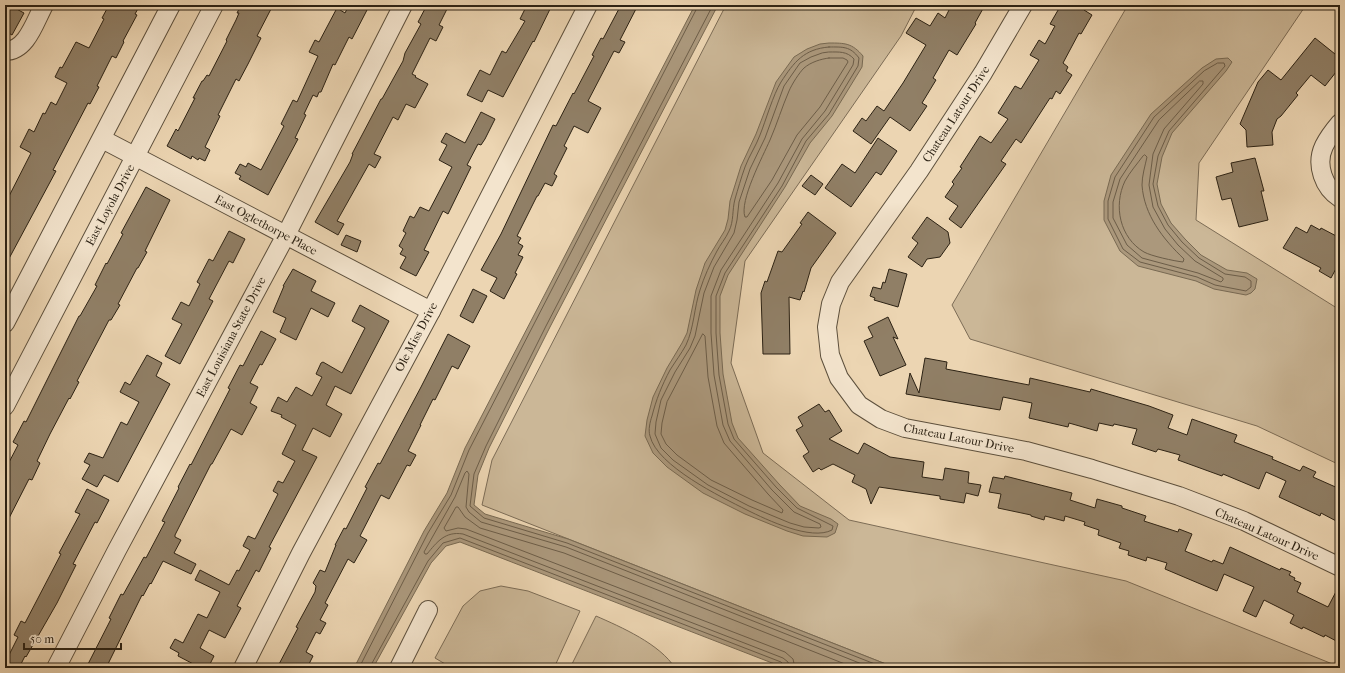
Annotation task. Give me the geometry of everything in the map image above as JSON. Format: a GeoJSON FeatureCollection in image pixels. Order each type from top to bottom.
{"type":"FeatureCollection","features":[{"type":"Feature","properties":{"kind":"street"},"geometry":{"type":"LineString","coordinates":[[5,51],[14,49],[25,40],[44,5]]}},
{"type":"Feature","properties":{"kind":"street"},"geometry":{"type":"LineString","coordinates":[[5,323],[171,5]]}},
{"type":"Feature","properties":{"kind":"street","name":"East Loyola Drive"},"geometry":{"type":"LineString","coordinates":[[5,406],[214,5]]}},
{"type":"Feature","properties":{"kind":"street","name":"East Louisiana State Drive"},"geometry":{"type":"LineString","coordinates":[[56,668],[120,543],[286,235],[403,5]]}},
{"type":"Feature","properties":{"kind":"street","name":"Ole Miss Drive"},"geometry":{"type":"LineString","coordinates":[[243,668],[301,553],[431,311],[588,5]]}},
{"type":"Feature","properties":{"kind":"street","name":"Chateau Latour Drive"},"geometry":{"type":"LineString","coordinates":[[1023,5],[983,72],[919,171],[840,282],[831,304],[827,327],[830,355],[838,378],[859,405],[887,422],[905,428],[1026,451],[1157,489],[1244,522],[1340,567]]}},
{"type":"Feature","properties":{"kind":"street"},"geometry":{"type":"LineString","coordinates":[[1340,123],[1323,148],[1320,164],[1323,179],[1333,193],[1340,198]]}},
{"type":"Feature","properties":{"kind":"street","name":"East Oglethorpe Place"},"geometry":{"type":"LineString","coordinates":[[102,139],[431,311]]}},
{"type":"Feature","properties":{"kind":"street"},"geometry":{"type":"LineString","coordinates":[[399,668],[428,610]]}},
{"type":"Feature","properties":{"kind":"shaded area"},"geometry":{"type":"Polygon","coordinates":[[[726,5],[917,5],[901,36],[745,261],[731,363],[763,453],[849,520],[1126,581],[1340,668],[896,668],[482,505],[492,460],[726,5]]]}},
{"type":"Feature","properties":{"kind":"shaded area"},"geometry":{"type":"Polygon","coordinates":[[[1128,5],[1306,5],[1199,163],[1196,220],[1340,310],[1340,465],[1257,426],[970,339],[952,305],[1128,5]]]}},
{"type":"Feature","properties":{"kind":"shaded area"},"geometry":{"type":"Polygon","coordinates":[[[501,586],[528,591],[580,611],[554,668],[452,668],[435,658],[463,606],[480,591],[501,586]]]}},
{"type":"Feature","properties":{"kind":"shaded area"},"geometry":{"type":"Polygon","coordinates":[[[596,616],[628,631],[650,644],[660,651],[675,668],[570,668],[596,616]]]}},
{"type":"Feature","properties":{"kind":"water"},"geometry":{"type":"Polygon","coordinates":[[[695,5],[718,5],[550,327],[489,448],[478,475],[474,505],[485,514],[568,539],[896,668],[785,668],[460,542],[446,546],[431,563],[373,668],[354,668],[424,531],[447,493],[465,448],[695,5]]]}},
{"type":"Feature","properties":{"kind":"water"},"geometry":{"type":"Polygon","coordinates":[[[820,44],[844,44],[855,48],[863,56],[862,67],[832,116],[810,143],[785,187],[728,275],[720,296],[720,333],[723,374],[732,423],[738,438],[800,506],[831,519],[838,524],[835,533],[827,537],[803,536],[787,531],[745,514],[703,493],[667,467],[653,453],[645,436],[647,420],[653,397],[667,368],[687,333],[696,290],[705,263],[725,230],[730,201],[741,166],[756,134],[776,82],[794,57],[807,49],[820,44]]]}},
{"type":"Feature","properties":{"kind":"water"},"geometry":{"type":"Polygon","coordinates":[[[1228,58],[1232,62],[1226,71],[1172,133],[1162,157],[1157,184],[1161,204],[1171,223],[1201,255],[1227,270],[1247,273],[1257,279],[1255,289],[1246,295],[1214,289],[1196,281],[1138,266],[1120,251],[1104,220],[1104,201],[1111,175],[1151,114],[1202,68],[1216,59],[1228,58]]]}},
{"type":"Feature","properties":{"kind":"building"},"geometry":{"type":"Polygon","coordinates":[[[109,5],[140,5],[135,14],[137,15],[116,58],[112,56],[97,86],[99,87],[90,104],[88,103],[53,170],[56,171],[5,266],[5,204],[31,153],[20,147],[29,129],[34,132],[43,113],[45,114],[51,102],[56,105],[67,83],[55,77],[60,67],[62,68],[76,42],[89,48],[104,19],[102,18],[109,5]]]}},
{"type":"Feature","properties":{"kind":"building"},"geometry":{"type":"Polygon","coordinates":[[[241,5],[263,5],[271,9],[257,36],[261,38],[248,64],[239,81],[236,79],[218,115],[220,116],[205,147],[210,150],[205,161],[199,158],[198,160],[192,156],[191,159],[167,146],[176,129],[178,131],[202,81],[207,75],[209,76],[227,41],[226,40],[239,13],[237,13],[241,5]]]}},
{"type":"Feature","properties":{"kind":"building"},"geometry":{"type":"Polygon","coordinates":[[[349,5],[358,5],[367,10],[352,39],[349,37],[335,65],[333,64],[321,92],[319,92],[317,97],[313,95],[304,114],[306,115],[295,138],[298,139],[268,195],[239,179],[241,176],[235,173],[240,164],[246,167],[248,163],[261,170],[284,126],[281,124],[293,100],[297,102],[318,56],[309,52],[315,40],[319,42],[337,8],[345,13],[349,5]]]}},
{"type":"Feature","properties":{"kind":"building"},"geometry":{"type":"Polygon","coordinates":[[[427,5],[449,5],[439,25],[443,27],[436,41],[430,38],[412,74],[428,84],[415,108],[406,104],[398,120],[393,117],[374,154],[381,157],[375,168],[369,164],[337,221],[344,224],[338,235],[315,222],[350,162],[352,154],[403,61],[405,53],[421,24],[418,22],[427,5]]]}},
{"type":"Feature","properties":{"kind":"building"},"geometry":{"type":"Polygon","coordinates":[[[527,5],[552,5],[534,42],[533,41],[503,97],[488,90],[482,102],[467,95],[480,70],[490,75],[502,51],[506,53],[525,21],[520,19],[527,5]]]}},
{"type":"Feature","properties":{"kind":"building"},"geometry":{"type":"Polygon","coordinates":[[[621,5],[638,5],[620,40],[625,42],[619,53],[614,51],[588,101],[601,108],[588,133],[574,126],[564,146],[567,148],[554,174],[557,176],[552,186],[545,183],[537,196],[517,236],[521,238],[518,243],[523,246],[518,255],[523,257],[515,273],[517,274],[504,299],[490,291],[497,278],[481,270],[501,234],[553,125],[556,126],[594,56],[592,55],[601,38],[603,39],[621,5]]]}},
{"type":"Feature","properties":{"kind":"building"},"geometry":{"type":"Polygon","coordinates":[[[954,5],[985,5],[975,23],[976,24],[957,55],[949,50],[933,78],[936,80],[922,103],[927,106],[910,131],[890,117],[871,144],[853,131],[862,118],[866,121],[877,106],[884,111],[926,45],[906,33],[916,18],[930,26],[938,13],[945,18],[950,8],[951,9],[954,5]]]}},
{"type":"Feature","properties":{"kind":"building"},"geometry":{"type":"Polygon","coordinates":[[[1061,5],[1087,5],[1084,10],[1092,15],[1081,34],[1079,33],[1063,63],[1068,67],[1066,71],[1072,75],[1060,94],[1056,91],[1052,99],[1050,98],[1021,143],[1016,139],[1001,161],[1006,164],[961,228],[949,219],[958,206],[945,197],[954,184],[952,182],[962,168],[960,167],[980,136],[991,143],[1008,119],[998,113],[1015,86],[1021,89],[1039,60],[1030,55],[1039,40],[1045,44],[1055,26],[1050,24],[1061,5]]]}},
{"type":"Feature","properties":{"kind":"building"},"geometry":{"type":"Polygon","coordinates":[[[11,6],[24,13],[12,35],[5,31],[5,18],[11,6]]]}},
{"type":"Feature","properties":{"kind":"building"},"geometry":{"type":"Polygon","coordinates":[[[1315,38],[1340,58],[1340,67],[1325,86],[1311,75],[1296,93],[1298,95],[1277,119],[1272,132],[1273,145],[1247,147],[1246,130],[1240,124],[1258,82],[1268,70],[1281,80],[1315,38]]]}},
{"type":"Feature","properties":{"kind":"building"},"geometry":{"type":"Polygon","coordinates":[[[481,112],[495,119],[485,139],[481,145],[478,144],[467,165],[471,167],[448,214],[443,211],[424,250],[429,252],[416,276],[400,268],[406,257],[400,254],[403,249],[399,246],[406,233],[403,231],[410,216],[414,218],[420,207],[429,211],[452,167],[439,160],[447,145],[441,142],[446,133],[465,143],[481,112]]]}},
{"type":"Feature","properties":{"kind":"building"},"geometry":{"type":"Polygon","coordinates":[[[878,138],[897,151],[881,175],[876,172],[851,207],[825,188],[842,164],[855,173],[878,138]]]}},
{"type":"Feature","properties":{"kind":"building"},"geometry":{"type":"Polygon","coordinates":[[[1255,158],[1264,191],[1261,191],[1268,220],[1239,227],[1231,198],[1222,200],[1216,177],[1233,172],[1231,163],[1255,158]]]}},
{"type":"Feature","properties":{"kind":"building"},"geometry":{"type":"Polygon","coordinates":[[[811,175],[823,184],[815,195],[802,186],[811,175]]]}},
{"type":"Feature","properties":{"kind":"building"},"geometry":{"type":"Polygon","coordinates":[[[146,187],[170,200],[145,251],[147,252],[118,304],[120,305],[111,320],[109,320],[77,381],[79,382],[50,434],[37,461],[40,463],[32,480],[29,479],[5,526],[5,470],[18,445],[13,442],[24,421],[26,422],[79,316],[97,286],[95,285],[123,234],[121,233],[146,187]]]}},
{"type":"Feature","properties":{"kind":"building"},"geometry":{"type":"Polygon","coordinates":[[[808,212],[836,233],[811,268],[800,300],[789,297],[790,354],[763,354],[761,293],[765,281],[767,282],[778,251],[782,252],[802,224],[800,223],[808,212]]]}},
{"type":"Feature","properties":{"kind":"building"},"geometry":{"type":"Polygon","coordinates":[[[927,217],[948,232],[950,243],[940,257],[927,259],[922,267],[908,257],[918,243],[912,238],[927,217]]]}},
{"type":"Feature","properties":{"kind":"building"},"geometry":{"type":"Polygon","coordinates":[[[1311,225],[1320,230],[1321,228],[1340,238],[1340,261],[1331,278],[1319,271],[1321,268],[1283,248],[1296,227],[1307,233],[1311,225]]]}},
{"type":"Feature","properties":{"kind":"building"},"geometry":{"type":"Polygon","coordinates":[[[229,231],[245,239],[233,263],[229,261],[209,299],[213,301],[180,364],[165,356],[182,324],[172,319],[181,302],[189,306],[200,284],[197,282],[209,259],[213,261],[229,231]]]}},
{"type":"Feature","properties":{"kind":"building"},"geometry":{"type":"Polygon","coordinates":[[[346,235],[361,241],[357,252],[341,245],[346,235]]]}},
{"type":"Feature","properties":{"kind":"building"},"geometry":{"type":"Polygon","coordinates":[[[293,269],[316,281],[311,291],[335,303],[328,317],[311,308],[296,340],[280,332],[286,318],[273,312],[283,286],[293,269]]]}},
{"type":"Feature","properties":{"kind":"building"},"geometry":{"type":"Polygon","coordinates":[[[889,269],[907,274],[898,307],[874,300],[875,298],[870,296],[873,287],[881,289],[883,282],[885,283],[889,269]]]}},
{"type":"Feature","properties":{"kind":"building"},"geometry":{"type":"Polygon","coordinates":[[[473,289],[487,296],[473,323],[460,316],[473,289]]]}},
{"type":"Feature","properties":{"kind":"building"},"geometry":{"type":"Polygon","coordinates":[[[360,305],[389,321],[351,394],[335,386],[326,405],[342,414],[330,437],[313,428],[302,450],[317,457],[269,547],[271,548],[259,572],[256,570],[237,606],[241,608],[225,638],[209,630],[200,648],[214,656],[208,668],[201,668],[178,656],[179,653],[170,648],[175,639],[183,643],[198,614],[207,618],[220,592],[195,580],[200,570],[229,585],[237,570],[239,571],[250,550],[243,546],[248,536],[255,539],[278,494],[273,491],[278,481],[283,483],[295,461],[282,454],[296,425],[281,417],[282,415],[271,411],[278,397],[287,402],[296,387],[312,396],[322,377],[316,374],[321,363],[323,362],[342,373],[365,328],[352,321],[360,305]]]}},
{"type":"Feature","properties":{"kind":"building"},"geometry":{"type":"Polygon","coordinates":[[[888,317],[898,339],[893,337],[906,365],[880,376],[864,341],[873,337],[868,327],[888,317]]]}},
{"type":"Feature","properties":{"kind":"building"},"geometry":{"type":"Polygon","coordinates":[[[261,331],[276,339],[250,383],[258,387],[250,403],[257,407],[242,435],[231,429],[211,464],[175,535],[175,537],[181,540],[174,553],[196,564],[191,574],[163,561],[151,584],[150,583],[143,596],[142,595],[106,668],[86,668],[111,619],[109,618],[121,594],[123,595],[144,557],[146,558],[165,522],[162,521],[179,488],[178,487],[230,389],[228,388],[240,365],[243,366],[261,331]]]}},
{"type":"Feature","properties":{"kind":"building"},"geometry":{"type":"Polygon","coordinates":[[[448,334],[470,346],[458,369],[452,366],[435,400],[433,399],[420,425],[408,451],[416,455],[410,466],[407,465],[389,499],[381,495],[360,536],[367,540],[354,563],[348,559],[325,603],[328,605],[320,620],[326,623],[320,634],[316,632],[306,652],[313,656],[307,668],[277,668],[298,628],[296,627],[315,592],[316,586],[313,583],[320,570],[325,572],[335,545],[344,528],[346,529],[367,488],[365,487],[378,463],[380,464],[448,334]]]}},
{"type":"Feature","properties":{"kind":"building"},"geometry":{"type":"Polygon","coordinates":[[[147,355],[162,363],[156,376],[170,384],[118,482],[104,475],[97,487],[82,479],[90,465],[84,462],[89,453],[103,458],[121,422],[127,425],[139,402],[120,392],[125,382],[130,385],[147,355]]]}},
{"type":"Feature","properties":{"kind":"building"},"geometry":{"type":"Polygon","coordinates":[[[925,358],[947,362],[946,369],[1029,385],[1030,378],[1090,392],[1091,389],[1149,406],[1173,415],[1168,428],[1187,435],[1192,419],[1237,435],[1234,442],[1273,457],[1272,459],[1300,471],[1303,466],[1316,472],[1313,477],[1340,489],[1340,523],[1321,513],[1320,516],[1279,497],[1286,481],[1266,472],[1259,489],[1223,474],[1222,476],[1178,460],[1180,455],[1158,449],[1156,452],[1132,444],[1137,429],[1114,424],[1113,426],[1099,423],[1097,431],[1069,423],[1068,427],[1029,418],[1032,403],[1003,397],[1000,410],[906,394],[910,373],[919,393],[925,358]]]}},
{"type":"Feature","properties":{"kind":"building"},"geometry":{"type":"Polygon","coordinates":[[[819,404],[825,412],[829,410],[842,431],[829,439],[858,454],[864,443],[890,457],[924,462],[922,477],[943,480],[945,468],[969,472],[968,483],[981,485],[978,496],[966,493],[964,503],[940,499],[940,496],[879,487],[871,504],[866,489],[852,482],[855,475],[833,464],[821,470],[819,468],[813,472],[803,456],[809,452],[796,430],[803,426],[798,417],[819,404]]]}},
{"type":"Feature","properties":{"kind":"building"},"geometry":{"type":"Polygon","coordinates":[[[1005,476],[1072,493],[1070,500],[1095,508],[1097,499],[1122,506],[1122,508],[1146,516],[1144,521],[1178,532],[1179,529],[1192,534],[1185,551],[1212,562],[1213,560],[1223,564],[1230,547],[1280,570],[1281,568],[1291,572],[1289,575],[1295,578],[1294,580],[1301,583],[1297,592],[1328,607],[1340,584],[1340,643],[1325,635],[1324,637],[1303,627],[1302,629],[1290,623],[1294,615],[1264,600],[1256,617],[1243,611],[1254,587],[1224,574],[1217,591],[1165,569],[1167,563],[1147,557],[1146,561],[1128,555],[1129,551],[1119,548],[1121,543],[1098,535],[1099,530],[1084,525],[1085,522],[1065,516],[1064,521],[1045,516],[1044,520],[1031,515],[998,508],[1001,494],[989,492],[993,477],[1004,479],[1005,476]]]}},
{"type":"Feature","properties":{"kind":"building"},"geometry":{"type":"Polygon","coordinates":[[[87,489],[109,500],[97,523],[95,522],[73,564],[76,565],[57,603],[26,657],[25,656],[19,668],[5,668],[5,653],[9,655],[18,637],[14,635],[21,621],[25,623],[61,554],[59,553],[80,514],[75,512],[87,489]]]}}]}
